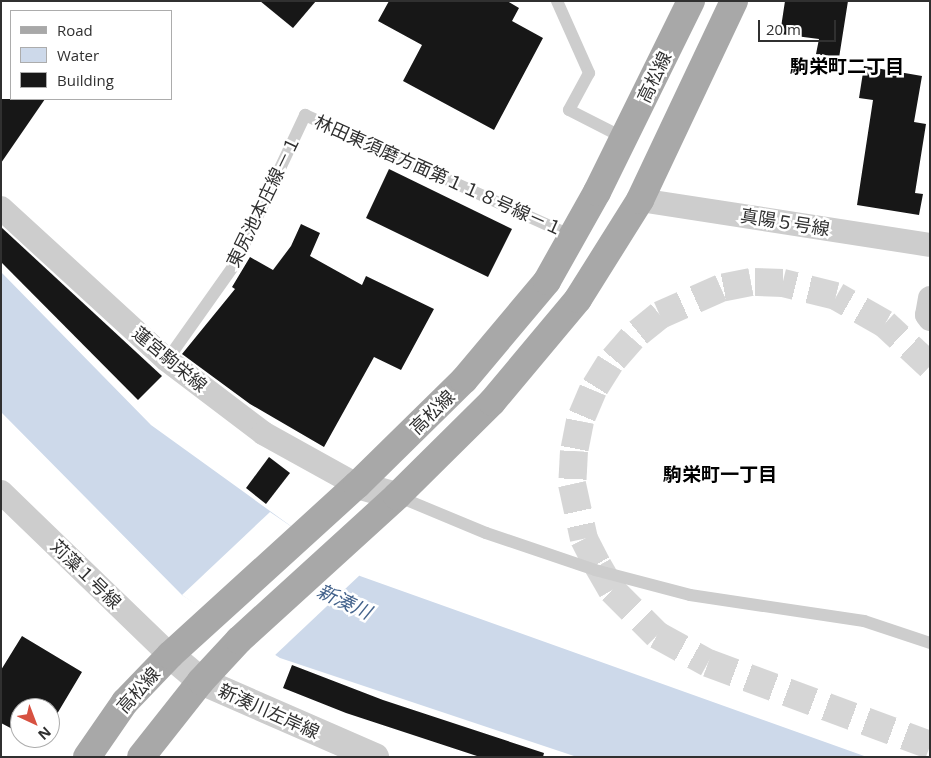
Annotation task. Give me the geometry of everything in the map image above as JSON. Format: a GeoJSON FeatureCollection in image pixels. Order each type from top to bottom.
{"type":"FeatureCollection","features":[{"type":"Feature","properties":{"kind":"main road","name":"高松線"},"geometry":{"type":"LineString","coordinates":[[87,757],[125,702],[170,655],[357,485],[464,380],[547,280],[624,138],[691,1]]}},
{"type":"Feature","properties":{"kind":"main road","name":"高松線"},"geometry":{"type":"LineString","coordinates":[[141,757],[201,681],[239,640],[397,496],[492,402],[578,299],[640,200],[734,1]]}},
{"type":"Feature","properties":{"kind":"street","name":"真陽５号線"},"geometry":{"type":"LineString","coordinates":[[640,200],[930,245]]}},
{"type":"Feature","properties":{"kind":"street","name":"蓮宮駒栄線"},"geometry":{"type":"LineString","coordinates":[[1,208],[167,360],[263,433],[357,485]]}},
{"type":"Feature","properties":{"kind":"street"},"geometry":{"type":"LineString","coordinates":[[930,298],[927,315],[930,319]]}},
{"type":"Feature","properties":{"kind":"street"},"geometry":{"type":"LineString","coordinates":[[357,485],[397,496]]}},
{"type":"Feature","properties":{"kind":"street","name":"苅藻１号線"},"geometry":{"type":"LineString","coordinates":[[1,492],[170,655]]}},
{"type":"Feature","properties":{"kind":"street","name":"新湊川左岸線"},"geometry":{"type":"LineString","coordinates":[[170,655],[201,681],[375,757]]}},
{"type":"Feature","properties":{"kind":"lane"},"geometry":{"type":"LineString","coordinates":[[557,1],[589,73],[569,110],[624,138]]}},
{"type":"Feature","properties":{"kind":"lane","name":"林田東須磨方面第１１８号線－１"},"geometry":{"type":"LineString","coordinates":[[305,115],[572,236]]}},
{"type":"Feature","properties":{"kind":"lane","name":"東尻池本庄線－１"},"geometry":{"type":"LineString","coordinates":[[167,360],[235,264],[305,115]]}},
{"type":"Feature","properties":{"kind":"lane"},"geometry":{"type":"LineString","coordinates":[[397,496],[486,533],[595,570],[690,595],[864,621],[930,643]]}},
{"type":"Feature","properties":{"kind":"water","name":"新湊川"},"geometry":{"type":"Polygon","coordinates":[[[1,272],[151,425],[360,576],[867,757],[577,757],[280,658],[182,595],[1,412],[1,272]]]}},
{"type":"Feature","properties":{"kind":"pier"},"geometry":{"type":"Polygon","coordinates":[[[270,512],[361,574],[273,657],[182,595],[270,512]]]}},
{"type":"Feature","properties":{"kind":"building"},"geometry":{"type":"Polygon","coordinates":[[[260,1],[316,1],[293,28],[260,1]]]}},
{"type":"Feature","properties":{"kind":"building"},"geometry":{"type":"Polygon","coordinates":[[[389,1],[507,1],[519,8],[512,21],[543,38],[494,130],[403,81],[422,45],[378,21],[389,1]]]}},
{"type":"Feature","properties":{"kind":"building"},"geometry":{"type":"Polygon","coordinates":[[[785,1],[848,1],[839,58],[816,54],[819,39],[780,34],[785,1]]]}},
{"type":"Feature","properties":{"kind":"building"},"geometry":{"type":"Polygon","coordinates":[[[864,66],[922,76],[914,122],[926,124],[915,193],[923,194],[919,215],[857,205],[873,100],[859,98],[864,66]]]}},
{"type":"Feature","properties":{"kind":"building"},"geometry":{"type":"Polygon","coordinates":[[[1,99],[44,100],[1,163],[1,99]]]}},
{"type":"Feature","properties":{"kind":"building"},"geometry":{"type":"Polygon","coordinates":[[[389,169],[512,229],[488,277],[366,218],[389,169]]]}},
{"type":"Feature","properties":{"kind":"building"},"geometry":{"type":"Polygon","coordinates":[[[301,224],[320,233],[310,256],[362,285],[366,276],[434,309],[401,370],[374,357],[324,447],[250,404],[182,354],[235,289],[232,287],[250,257],[273,270],[291,246],[301,224]]]}},
{"type":"Feature","properties":{"kind":"building"},"geometry":{"type":"Polygon","coordinates":[[[1,227],[162,376],[138,400],[1,262],[1,227]]]}},
{"type":"Feature","properties":{"kind":"building"},"geometry":{"type":"Polygon","coordinates":[[[269,457],[290,473],[266,504],[246,488],[269,457]]]}},
{"type":"Feature","properties":{"kind":"building"},"geometry":{"type":"Polygon","coordinates":[[[22,636],[82,672],[60,709],[60,698],[10,698],[10,728],[1,723],[1,670],[22,636]]]}},
{"type":"Feature","properties":{"kind":"building"},"geometry":{"type":"Polygon","coordinates":[[[292,665],[383,700],[544,753],[543,757],[480,757],[346,713],[283,688],[292,665]]]}},
{"type":"Feature","properties":{"kind":"tunnel"},"geometry":{"type":"LineString","coordinates":[[930,366],[885,324],[836,296],[783,283],[751,282],[721,288],[660,315],[632,338],[610,363],[593,390],[580,421],[574,451],[572,484],[584,539],[598,566],[612,590],[657,635],[708,663],[930,745]]}},
{"type":"Feature","properties":{"kind":"district","name":"駒栄町二丁目"},"geometry":{"type":"Point","coordinates":[847,67]}},
{"type":"Feature","properties":{"kind":"district","name":"駒栄町一丁目"},"geometry":{"type":"Point","coordinates":[720,475]}}]}
